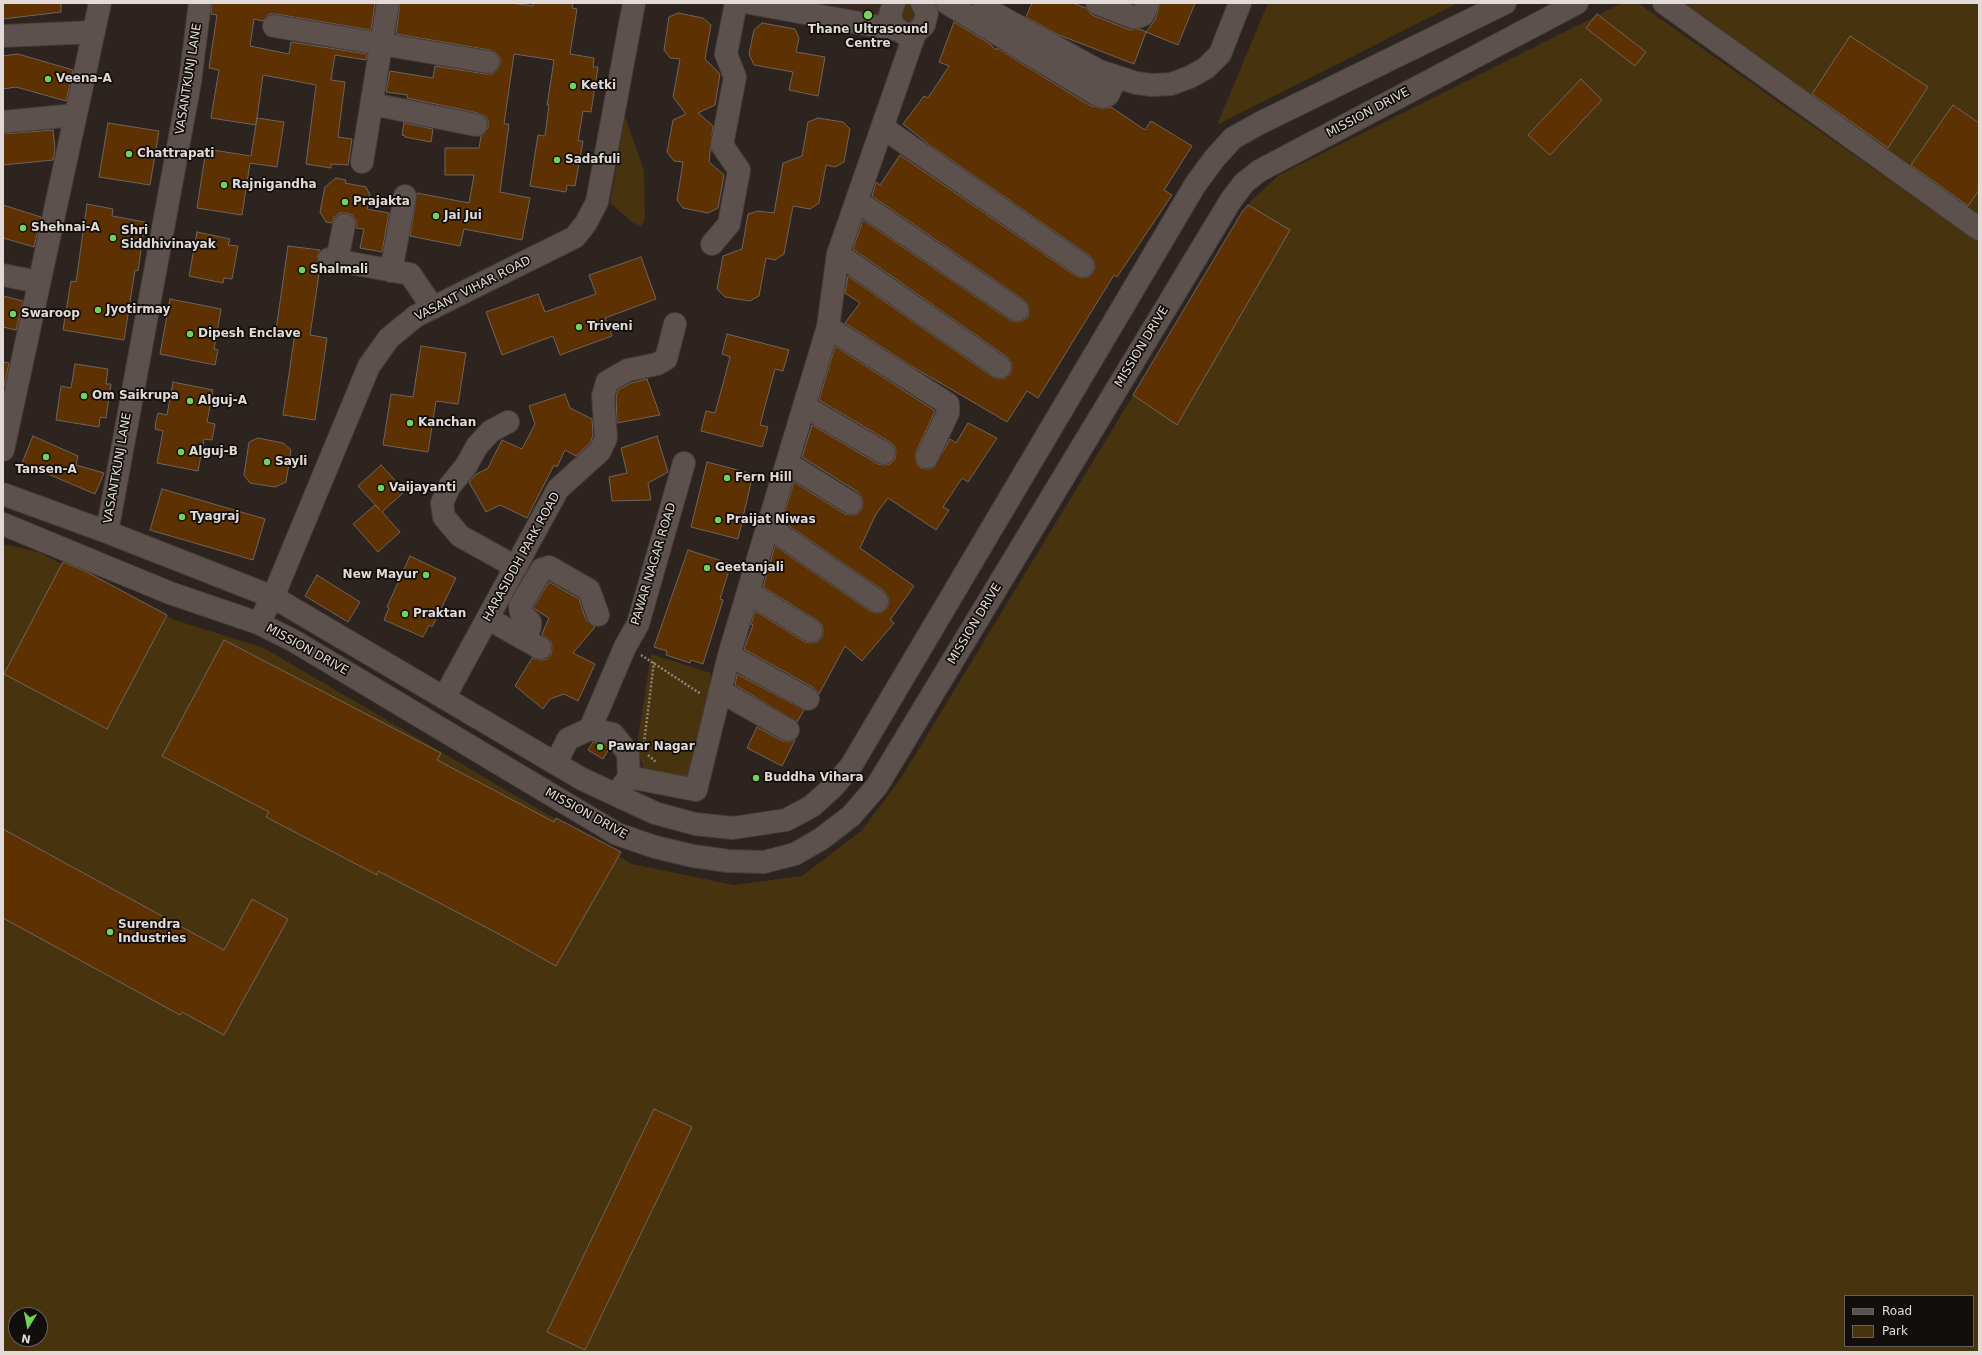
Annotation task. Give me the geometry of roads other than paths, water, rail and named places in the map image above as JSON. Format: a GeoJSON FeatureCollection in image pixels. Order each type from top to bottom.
{"type":"FeatureCollection","features":[{"type":"Feature","properties":{"kind":"street"},"geometry":{"type":"LineString","coordinates":[[3,450],[38,282],[100,3]]}},
{"type":"Feature","properties":{"kind":"street","name":"VASANTKUNJ LANE"},"geometry":{"type":"LineString","coordinates":[[106,532],[190,82],[200,3]]}},
{"type":"Feature","properties":{"kind":"street"},"geometry":{"type":"LineString","coordinates":[[362,162],[388,3]]}},
{"type":"Feature","properties":{"kind":"street","name":"VASANT VIHAR ROAD"},"geometry":{"type":"LineString","coordinates":[[273,597],[370,366],[389,338],[416,316],[575,237],[586,224],[597,202],[634,3]]}},
{"type":"Feature","properties":{"kind":"street"},"geometry":{"type":"LineString","coordinates":[[712,244],[729,224],[739,170],[722,145],[735,77],[726,54],[736,3]]}},
{"type":"Feature","properties":{"kind":"street"},"geometry":{"type":"LineString","coordinates":[[750,3],[906,31],[920,29],[926,19],[925,4]]}},
{"type":"Feature","properties":{"kind":"street"},"geometry":{"type":"LineString","coordinates":[[894,3],[890,14],[893,26],[906,31]]}},
{"type":"Feature","properties":{"kind":"street"},"geometry":{"type":"LineString","coordinates":[[947,3],[1096,94],[1103,97],[1108,95],[1116,78]]}},
{"type":"Feature","properties":{"kind":"street"},"geometry":{"type":"LineString","coordinates":[[984,3],[992,12],[1099,71],[1116,78],[1152,85],[1171,84],[1190,77],[1206,68],[1220,54],[1240,3]]}},
{"type":"Feature","properties":{"kind":"street"},"geometry":{"type":"LineString","coordinates":[[1097,3],[1135,18],[1143,15],[1148,3]]}},
{"type":"Feature","properties":{"kind":"street"},"geometry":{"type":"LineString","coordinates":[[3,494],[106,532],[273,597],[556,763],[607,791],[660,815],[695,824],[733,828],[786,820],[812,806],[833,787],[851,766],[1195,185],[1214,159],[1233,138],[1260,123],[1505,3]]}},
{"type":"Feature","properties":{"kind":"street"},"geometry":{"type":"LineString","coordinates":[[1664,3],[1979,229]]}},
{"type":"Feature","properties":{"kind":"street","name":"MISSION DRIVE"},"geometry":{"type":"LineString","coordinates":[[3,524],[170,593],[258,623],[294,641],[617,834],[655,847],[728,862],[764,862],[795,854],[821,839],[851,816],[877,786],[1231,200],[1244,183],[1259,170],[1567,5]]}},
{"type":"Feature","properties":{"kind":"street"},"geometry":{"type":"LineString","coordinates":[[274,26],[488,62]]}},
{"type":"Feature","properties":{"kind":"street"},"geometry":{"type":"LineString","coordinates":[[583,815],[607,791],[629,777],[696,790],[729,655],[769,527],[828,327],[838,254],[882,128],[906,31]]}},
{"type":"Feature","properties":{"kind":"street"},"geometry":{"type":"LineString","coordinates":[[3,36],[94,32]]}},
{"type":"Feature","properties":{"kind":"street"},"geometry":{"type":"LineString","coordinates":[[372,104],[476,125]]}},
{"type":"Feature","properties":{"kind":"street"},"geometry":{"type":"LineString","coordinates":[[3,122],[75,115]]}},
{"type":"Feature","properties":{"kind":"street"},"geometry":{"type":"LineString","coordinates":[[882,128],[1083,266]]}},
{"type":"Feature","properties":{"kind":"street"},"geometry":{"type":"LineString","coordinates":[[391,271],[405,196]]}},
{"type":"Feature","properties":{"kind":"street"},"geometry":{"type":"LineString","coordinates":[[857,200],[1017,310]]}},
{"type":"Feature","properties":{"kind":"street"},"geometry":{"type":"LineString","coordinates":[[344,225],[333,260],[410,274],[433,308]]}},
{"type":"Feature","properties":{"kind":"street"},"geometry":{"type":"LineString","coordinates":[[838,254],[1000,367]]}},
{"type":"Feature","properties":{"kind":"street"},"geometry":{"type":"LineString","coordinates":[[3,275],[38,282]]}},
{"type":"Feature","properties":{"kind":"street","name":"HARASIDDH PARK ROAD"},"geometry":{"type":"LineString","coordinates":[[444,698],[489,619],[558,489],[600,451],[606,438],[603,396],[607,382],[628,370],[657,364],[666,360],[675,324]]}},
{"type":"Feature","properties":{"kind":"street"},"geometry":{"type":"LineString","coordinates":[[828,327],[948,404],[948,413],[927,457]]}},
{"type":"Feature","properties":{"kind":"street"},"geometry":{"type":"LineString","coordinates":[[804,406],[884,453]]}},
{"type":"Feature","properties":{"kind":"street"},"geometry":{"type":"LineString","coordinates":[[508,422],[491,431],[477,446],[466,466],[449,486],[442,503],[444,516],[460,536],[516,567]]}},
{"type":"Feature","properties":{"kind":"street","name":"PAWAR NAGAR ROAD"},"geometry":{"type":"LineString","coordinates":[[590,729],[625,647],[638,624],[684,463]]}},
{"type":"Feature","properties":{"kind":"street"},"geometry":{"type":"LineString","coordinates":[[787,463],[851,503]]}},
{"type":"Feature","properties":{"kind":"street"},"geometry":{"type":"LineString","coordinates":[[769,527],[877,601]]}},
{"type":"Feature","properties":{"kind":"street"},"geometry":{"type":"LineString","coordinates":[[489,619],[531,643],[530,622],[521,613],[520,606],[542,569],[549,567],[589,590],[598,615]]}},
{"type":"Feature","properties":{"kind":"street"},"geometry":{"type":"LineString","coordinates":[[749,593],[811,631]]}},
{"type":"Feature","properties":{"kind":"street","name":"MISSION DRIVE"},"geometry":{"type":"LineString","coordinates":[[258,623],[273,597]]}},
{"type":"Feature","properties":{"kind":"street"},"geometry":{"type":"LineString","coordinates":[[729,655],[808,700]]}},
{"type":"Feature","properties":{"kind":"street"},"geometry":{"type":"LineString","coordinates":[[718,697],[788,730]]}},
{"type":"Feature","properties":{"kind":"street"},"geometry":{"type":"LineString","coordinates":[[556,763],[568,739],[590,729],[613,734],[628,753],[629,777]]}},
{"type":"Feature","properties":{"kind":"place","name":"Thane Ultrasound Centre"},"geometry":{"type":"Point","coordinates":[868,15]}},
{"type":"Feature","properties":{"kind":"place","name":"Veena-A"},"geometry":{"type":"Point","coordinates":[48,79]}},
{"type":"Feature","properties":{"kind":"place","name":"Ketki"},"geometry":{"type":"Point","coordinates":[573,86]}},
{"type":"Feature","properties":{"kind":"place","name":"Chattrapati"},"geometry":{"type":"Point","coordinates":[129,154]}},
{"type":"Feature","properties":{"kind":"place","name":"Sadafuli"},"geometry":{"type":"Point","coordinates":[557,160]}},
{"type":"Feature","properties":{"kind":"place","name":"Rajnigandha"},"geometry":{"type":"Point","coordinates":[224,185]}},
{"type":"Feature","properties":{"kind":"place","name":"Prajakta"},"geometry":{"type":"Point","coordinates":[345,202]}},
{"type":"Feature","properties":{"kind":"place","name":"Jai Jui"},"geometry":{"type":"Point","coordinates":[436,216]}},
{"type":"Feature","properties":{"kind":"place","name":"Shehnai-A"},"geometry":{"type":"Point","coordinates":[23,228]}},
{"type":"Feature","properties":{"kind":"place","name":"Shri Siddhivinayak"},"geometry":{"type":"Point","coordinates":[113,238]}},
{"type":"Feature","properties":{"kind":"place","name":"Shalmali"},"geometry":{"type":"Point","coordinates":[302,270]}},
{"type":"Feature","properties":{"kind":"place","name":"Jyotirmay"},"geometry":{"type":"Point","coordinates":[98,310]}},
{"type":"Feature","properties":{"kind":"place","name":"Swaroop"},"geometry":{"type":"Point","coordinates":[13,314]}},
{"type":"Feature","properties":{"kind":"place","name":"Triveni"},"geometry":{"type":"Point","coordinates":[579,327]}},
{"type":"Feature","properties":{"kind":"place","name":"Dipesh Enclave"},"geometry":{"type":"Point","coordinates":[190,334]}},
{"type":"Feature","properties":{"kind":"place","name":"Om Saikrupa"},"geometry":{"type":"Point","coordinates":[84,396]}},
{"type":"Feature","properties":{"kind":"place","name":"Alguj-A"},"geometry":{"type":"Point","coordinates":[190,401]}},
{"type":"Feature","properties":{"kind":"place","name":"Kanchan"},"geometry":{"type":"Point","coordinates":[410,423]}},
{"type":"Feature","properties":{"kind":"place","name":"Alguj-B"},"geometry":{"type":"Point","coordinates":[181,452]}},
{"type":"Feature","properties":{"kind":"place","name":"Tansen-A"},"geometry":{"type":"Point","coordinates":[46,457]}},
{"type":"Feature","properties":{"kind":"place","name":"Sayli"},"geometry":{"type":"Point","coordinates":[267,462]}},
{"type":"Feature","properties":{"kind":"place","name":"Fern Hill"},"geometry":{"type":"Point","coordinates":[727,478]}},
{"type":"Feature","properties":{"kind":"place","name":"Vaijayanti"},"geometry":{"type":"Point","coordinates":[381,488]}},
{"type":"Feature","properties":{"kind":"place","name":"Tyagraj"},"geometry":{"type":"Point","coordinates":[182,517]}},
{"type":"Feature","properties":{"kind":"place","name":"Praijat Niwas"},"geometry":{"type":"Point","coordinates":[718,520]}},
{"type":"Feature","properties":{"kind":"place","name":"Geetanjali"},"geometry":{"type":"Point","coordinates":[707,568]}},
{"type":"Feature","properties":{"kind":"place","name":"New Mayur"},"geometry":{"type":"Point","coordinates":[426,575]}},
{"type":"Feature","properties":{"kind":"place","name":"Praktan"},"geometry":{"type":"Point","coordinates":[405,614]}},
{"type":"Feature","properties":{"kind":"place","name":"Pawar Nagar"},"geometry":{"type":"Point","coordinates":[600,747]}},
{"type":"Feature","properties":{"kind":"place","name":"Buddha Vihara"},"geometry":{"type":"Point","coordinates":[756,778]}},
{"type":"Feature","properties":{"kind":"place","name":"Surendra Industries"},"geometry":{"type":"Point","coordinates":[110,932]}}]}
